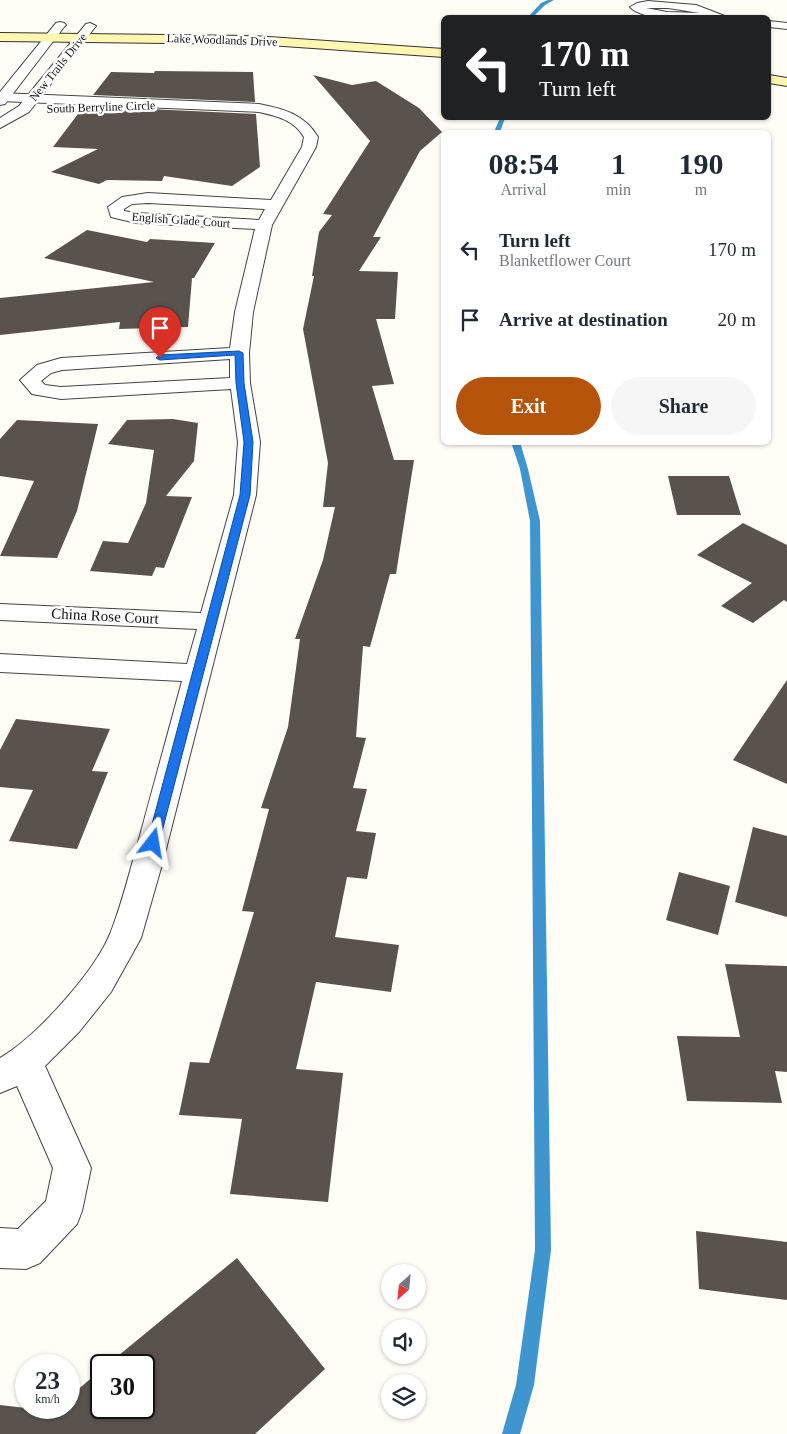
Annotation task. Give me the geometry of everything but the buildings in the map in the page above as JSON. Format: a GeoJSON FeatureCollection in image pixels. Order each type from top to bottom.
{"type":"FeatureCollection","features":[{"type":"Feature","properties":{"kind":"main road"},"geometry":{"type":"LineString","coordinates":[[44,25],[95,26]]}},
{"type":"Feature","properties":{"kind":"main road","name":"Lake Woodlands Drive"},"geometry":{"type":"LineString","coordinates":[[0,37],[253,40],[441,53]]}},
{"type":"Feature","properties":{"kind":"main road"},"geometry":{"type":"LineString","coordinates":[[771,79],[787,82]]}},
{"type":"Feature","properties":{"kind":"street"},"geometry":{"type":"LineString","coordinates":[[672,15],[649,12],[636,7],[642,3],[657,2],[700,9],[717,15]]}},
{"type":"Feature","properties":{"kind":"street"},"geometry":{"type":"LineString","coordinates":[[771,24],[787,26]]}},
{"type":"Feature","properties":{"kind":"street","name":"New Trails Drive"},"geometry":{"type":"LineString","coordinates":[[1,101],[60,25]]}},
{"type":"Feature","properties":{"kind":"street","name":"New Trails Drive"},"geometry":{"type":"LineString","coordinates":[[0,124],[29,103],[82,38],[95,26]]}},
{"type":"Feature","properties":{"kind":"street","name":"South Berryline Circle"},"geometry":{"type":"LineString","coordinates":[[1,101],[116,108],[172,105],[259,108],[280,112],[295,119],[306,126],[312,137],[264,225],[244,312],[239,353],[240,383],[249,442],[245,495],[210,621],[148,862],[125,938],[99,982],[67,1020],[13,1069]]}},
{"type":"Feature","properties":{"kind":"street","name":"English Glade Court"},"geometry":{"type":"LineString","coordinates":[[264,225],[136,218],[117,214],[116,207],[128,200],[148,198],[275,205]]}},
{"type":"Feature","properties":{"kind":"street"},"geometry":{"type":"LineString","coordinates":[[239,353],[61,364],[44,369],[30,380],[38,390],[61,393],[240,383]]}},
{"type":"Feature","properties":{"kind":"street","name":"China Rose Court"},"geometry":{"type":"LineString","coordinates":[[0,612],[210,621]]}},
{"type":"Feature","properties":{"kind":"street"},"geometry":{"type":"LineString","coordinates":[[0,663],[197,673]]}},
{"type":"Feature","properties":{"kind":"street"},"geometry":{"type":"LineString","coordinates":[[0,1248],[26,1249],[63,1211],[72,1168],[13,1069]]}},
{"type":"Feature","properties":{"kind":"waterway"},"geometry":{"type":"LineString","coordinates":[[532,15],[543,4],[552,0]]}},
{"type":"Feature","properties":{"kind":"waterway"},"geometry":{"type":"LineString","coordinates":[[498,130],[501,120]]}},
{"type":"Feature","properties":{"kind":"waterway"},"geometry":{"type":"LineString","coordinates":[[511,1434],[525,1385],[543,1250],[535,521],[524,469],[516,445]]}},
{"type":"Feature","properties":{"kind":"route"},"geometry":{"type":"LineString","coordinates":[[153,843],[210,621],[245,495],[249,442],[240,383],[239,353],[160,358]]}}]}
